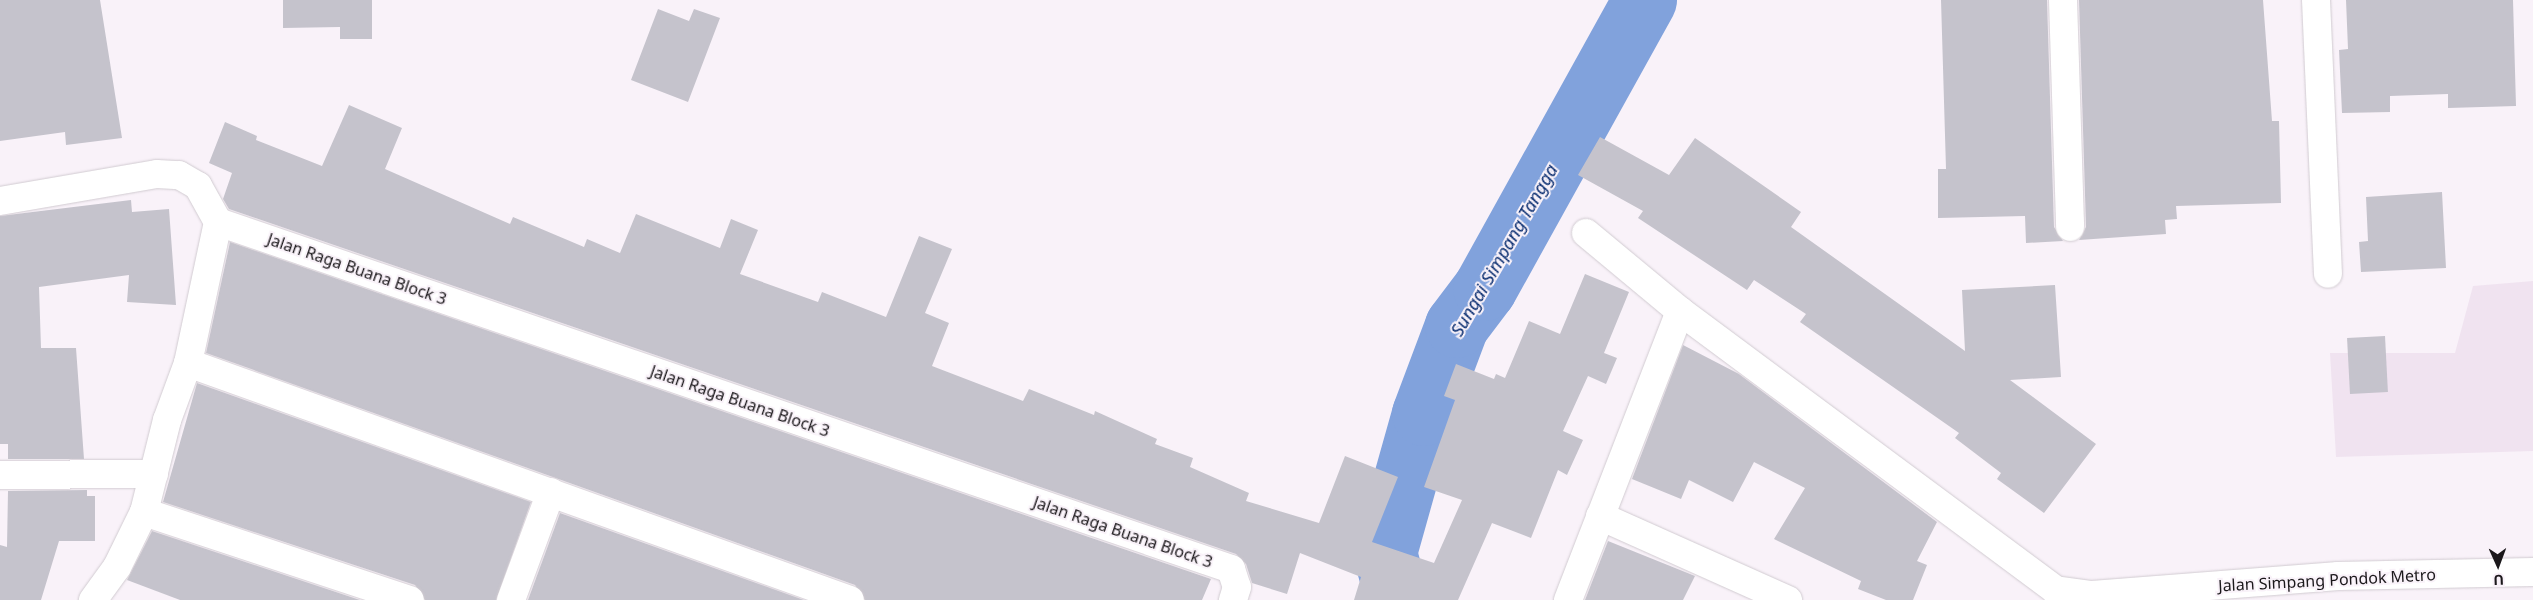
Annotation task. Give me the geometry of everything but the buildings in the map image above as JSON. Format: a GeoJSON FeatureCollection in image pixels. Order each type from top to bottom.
{"type":"FeatureCollection","features":[{"type":"Feature","properties":{"kind":"street"},"geometry":{"type":"LineString","coordinates":[[2063,0],[2070,226]]}},
{"type":"Feature","properties":{"kind":"street"},"geometry":{"type":"LineString","coordinates":[[2316,0],[2328,274]]}},
{"type":"Feature","properties":{"kind":"street"},"geometry":{"type":"LineString","coordinates":[[0,202],[157,174],[179,175],[198,186],[218,222],[188,363],[144,512],[116,567],[93,600]]}},
{"type":"Feature","properties":{"kind":"street","name":"Jalan Raga Buana Block 3"},"geometry":{"type":"LineString","coordinates":[[218,222],[1231,570],[1237,587],[1233,600]]}},
{"type":"Feature","properties":{"kind":"street","name":"Jalan Simpang Pondok Metro"},"geometry":{"type":"LineString","coordinates":[[1586,233],[1680,312],[2055,590],[2092,597],[2338,588],[2533,572]]}},
{"type":"Feature","properties":{"kind":"street"},"geometry":{"type":"LineString","coordinates":[[1568,600],[1680,312]]}},
{"type":"Feature","properties":{"kind":"street"},"geometry":{"type":"LineString","coordinates":[[188,363],[850,600]]}},
{"type":"Feature","properties":{"kind":"street"},"geometry":{"type":"LineString","coordinates":[[0,474],[154,474]]}},
{"type":"Feature","properties":{"kind":"street"},"geometry":{"type":"LineString","coordinates":[[511,600],[551,492]]}},
{"type":"Feature","properties":{"kind":"street"},"geometry":{"type":"LineString","coordinates":[[144,512],[410,600]]}},
{"type":"Feature","properties":{"kind":"street"},"geometry":{"type":"LineString","coordinates":[[1600,516],[1788,600]]}},
{"type":"Feature","properties":{"kind":"shaded area"},"geometry":{"type":"Polygon","coordinates":[[[2533,281],[2533,451],[2336,457],[2330,353],[2455,353],[2473,286],[2533,281]]]}},
{"type":"Feature","properties":{"kind":"waterway","name":"Sungai Simpang Tangga"},"geometry":{"type":"LineString","coordinates":[[1398,600],[1385,553],[1424,414],[1457,326],[1485,289],[1645,0]]}}]}
